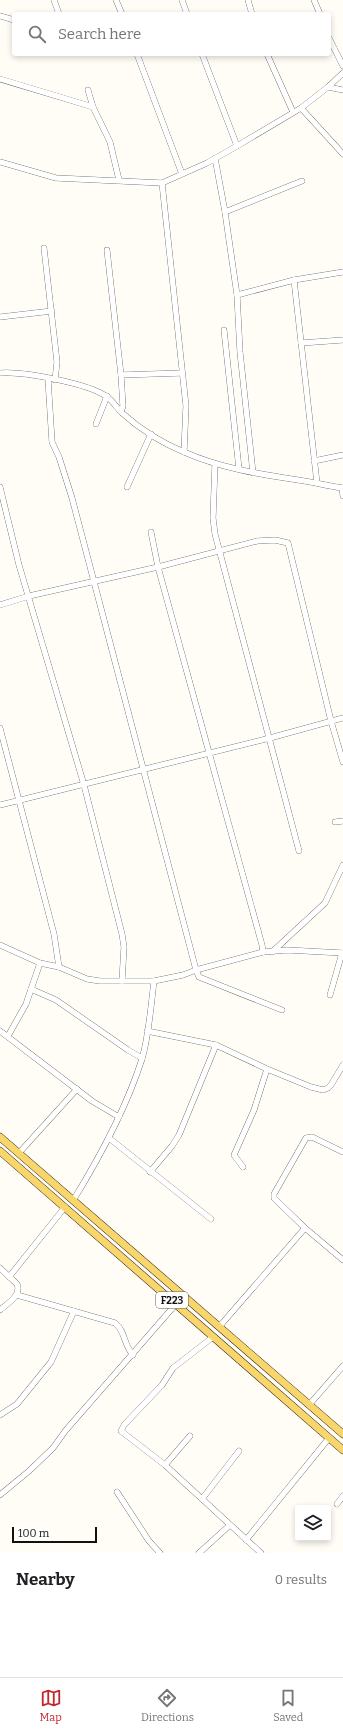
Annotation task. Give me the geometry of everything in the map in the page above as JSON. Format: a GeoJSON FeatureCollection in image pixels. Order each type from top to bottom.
{"type":"FeatureCollection","features":[{"type":"Feature","properties":{"kind":"main road","name":"F223"},"geometry":{"type":"LineString","coordinates":[[0,1137],[74,1199],[343,1434]]}},
{"type":"Feature","properties":{"kind":"main road","name":"F223"},"geometry":{"type":"LineString","coordinates":[[0,1151],[343,1450]]}},
{"type":"Feature","properties":{"kind":"street"},"geometry":{"type":"LineString","coordinates":[[54,0],[58,12]]}},
{"type":"Feature","properties":{"kind":"street"},"geometry":{"type":"LineString","coordinates":[[116,0],[121,12]]}},
{"type":"Feature","properties":{"kind":"street"},"geometry":{"type":"LineString","coordinates":[[182,0],[186,12]]}},
{"type":"Feature","properties":{"kind":"street"},"geometry":{"type":"LineString","coordinates":[[248,0],[251,12]]}},
{"type":"Feature","properties":{"kind":"street"},"geometry":{"type":"LineString","coordinates":[[314,0],[319,12]]}},
{"type":"Feature","properties":{"kind":"street"},"geometry":{"type":"LineString","coordinates":[[0,16],[12,19]]}},
{"type":"Feature","properties":{"kind":"street"},"geometry":{"type":"LineString","coordinates":[[331,42],[343,66]]}},
{"type":"Feature","properties":{"kind":"street"},"geometry":{"type":"LineString","coordinates":[[138,56],[182,174]]}},
{"type":"Feature","properties":{"kind":"street"},"geometry":{"type":"LineString","coordinates":[[203,56],[237,146]]}},
{"type":"Feature","properties":{"kind":"street"},"geometry":{"type":"LineString","coordinates":[[268,56],[293,112]]}},
{"type":"Feature","properties":{"kind":"street"},"geometry":{"type":"LineString","coordinates":[[0,162],[56,178],[162,183],[215,158],[301,108],[343,73]]}},
{"type":"Feature","properties":{"kind":"street"},"geometry":{"type":"LineString","coordinates":[[0,79],[93,107]]}},
{"type":"Feature","properties":{"kind":"street"},"geometry":{"type":"LineString","coordinates":[[328,87],[343,90]]}},
{"type":"Feature","properties":{"kind":"street"},"geometry":{"type":"LineString","coordinates":[[88,90],[93,107],[110,142],[119,180]]}},
{"type":"Feature","properties":{"kind":"street"},"geometry":{"type":"LineString","coordinates":[[301,108],[343,154]]}},
{"type":"Feature","properties":{"kind":"street"},"geometry":{"type":"LineString","coordinates":[[215,158],[225,212],[237,294],[240,352],[253,473]]}},
{"type":"Feature","properties":{"kind":"street"},"geometry":{"type":"LineString","coordinates":[[225,212],[302,181]]}},
{"type":"Feature","properties":{"kind":"street"},"geometry":{"type":"LineString","coordinates":[[162,183],[186,406],[184,452]]}},
{"type":"Feature","properties":{"kind":"street"},"geometry":{"type":"LineString","coordinates":[[44,248],[57,362],[55,380]]}},
{"type":"Feature","properties":{"kind":"street"},"geometry":{"type":"LineString","coordinates":[[107,250],[121,376],[121,412]]}},
{"type":"Feature","properties":{"kind":"street"},"geometry":{"type":"LineString","coordinates":[[237,294],[294,280],[343,272]]}},
{"type":"Feature","properties":{"kind":"street"},"geometry":{"type":"LineString","coordinates":[[294,280],[317,483]]}},
{"type":"Feature","properties":{"kind":"street"},"geometry":{"type":"LineString","coordinates":[[0,317],[52,310]]}},
{"type":"Feature","properties":{"kind":"street"},"geometry":{"type":"LineString","coordinates":[[224,330],[239,469]]}},
{"type":"Feature","properties":{"kind":"street"},"geometry":{"type":"LineString","coordinates":[[301,343],[343,340]]}},
{"type":"Feature","properties":{"kind":"street"},"geometry":{"type":"LineString","coordinates":[[0,373],[32,374],[87,388],[107,396],[121,412],[151,434],[184,452],[215,464],[253,473],[342,488],[343,496]]}},
{"type":"Feature","properties":{"kind":"street"},"geometry":{"type":"LineString","coordinates":[[121,376],[182,373]]}},
{"type":"Feature","properties":{"kind":"street"},"geometry":{"type":"LineString","coordinates":[[48,379],[52,442],[59,457],[72,498],[196,970],[199,977],[282,1010]]}},
{"type":"Feature","properties":{"kind":"street"},"geometry":{"type":"LineString","coordinates":[[96,424],[107,396]]}},
{"type":"Feature","properties":{"kind":"street"},"geometry":{"type":"LineString","coordinates":[[127,487],[151,434]]}},
{"type":"Feature","properties":{"kind":"street"},"geometry":{"type":"LineString","coordinates":[[314,461],[343,455]]}},
{"type":"Feature","properties":{"kind":"street"},"geometry":{"type":"LineString","coordinates":[[215,464],[213,518],[220,552],[299,851]]}},
{"type":"Feature","properties":{"kind":"street"},"geometry":{"type":"LineString","coordinates":[[0,487],[19,564],[84,785],[123,940],[122,981]]}},
{"type":"Feature","properties":{"kind":"street"},"geometry":{"type":"LineString","coordinates":[[151,532],[158,567],[263,952]]}},
{"type":"Feature","properties":{"kind":"street"},"geometry":{"type":"LineString","coordinates":[[0,605],[29,596],[94,580],[158,567],[257,542],[275,540],[288,543],[331,721],[343,762]]}},
{"type":"Feature","properties":{"kind":"street"},"geometry":{"type":"LineString","coordinates":[[0,805],[270,738],[343,718]]}},
{"type":"Feature","properties":{"kind":"street"},"geometry":{"type":"LineString","coordinates":[[0,728],[54,934],[59,967]]}},
{"type":"Feature","properties":{"kind":"street"},"geometry":{"type":"LineString","coordinates":[[335,822],[343,821]]}},
{"type":"Feature","properties":{"kind":"street"},"geometry":{"type":"LineString","coordinates":[[272,952],[325,904],[343,865]]}},
{"type":"Feature","properties":{"kind":"street"},"geometry":{"type":"LineString","coordinates":[[0,945],[40,963],[59,967],[93,980],[122,981],[154,980],[183,975],[196,970],[263,952],[286,950],[343,953],[330,995]]}},
{"type":"Feature","properties":{"kind":"street"},"geometry":{"type":"LineString","coordinates":[[8,1036],[26,1004],[40,963]]}},
{"type":"Feature","properties":{"kind":"street"},"geometry":{"type":"LineString","coordinates":[[74,1199],[119,1116],[142,1058],[154,980]]}},
{"type":"Feature","properties":{"kind":"street"},"geometry":{"type":"LineString","coordinates":[[31,989],[56,1000],[142,1058]]}},
{"type":"Feature","properties":{"kind":"street"},"geometry":{"type":"LineString","coordinates":[[0,1030],[92,1101],[119,1116]]}},
{"type":"Feature","properties":{"kind":"street"},"geometry":{"type":"LineString","coordinates":[[147,1031],[216,1046],[267,1069],[311,1087],[323,1090],[332,1086],[343,1065]]}},
{"type":"Feature","properties":{"kind":"street"},"geometry":{"type":"LineString","coordinates":[[150,1172],[172,1146],[179,1135],[216,1046]]}},
{"type":"Feature","properties":{"kind":"street"},"geometry":{"type":"LineString","coordinates":[[243,1167],[234,1155],[254,1110],[267,1069]]}},
{"type":"Feature","properties":{"kind":"street"},"geometry":{"type":"LineString","coordinates":[[19,1153],[77,1089]]}},
{"type":"Feature","properties":{"kind":"street"},"geometry":{"type":"LineString","coordinates":[[343,1152],[312,1137],[306,1138],[274,1194],[274,1198],[305,1228],[343,1260]]}},
{"type":"Feature","properties":{"kind":"street"},"geometry":{"type":"LineString","coordinates":[[108,1138],[211,1219]]}},
{"type":"Feature","properties":{"kind":"street"},"geometry":{"type":"LineString","coordinates":[[9,1277],[65,1207]]}},
{"type":"Feature","properties":{"kind":"street"},"geometry":{"type":"LineString","coordinates":[[219,1327],[305,1228]]}},
{"type":"Feature","properties":{"kind":"street"},"geometry":{"type":"LineString","coordinates":[[0,1268],[19,1287],[17,1295],[0,1310]]}},
{"type":"Feature","properties":{"kind":"street"},"geometry":{"type":"LineString","coordinates":[[17,1295],[115,1323],[122,1332],[126,1345],[134,1355]]}},
{"type":"Feature","properties":{"kind":"street"},"geometry":{"type":"LineString","coordinates":[[0,1495],[29,1471],[53,1448],[66,1430],[134,1355],[176,1304]]}},
{"type":"Feature","properties":{"kind":"street"},"geometry":{"type":"LineString","coordinates":[[0,1415],[17,1404],[51,1362],[74,1311]]}},
{"type":"Feature","properties":{"kind":"street"},"geometry":{"type":"LineString","coordinates":[[213,1337],[173,1368],[162,1384],[121,1428],[121,1431],[165,1465],[261,1553]]}},
{"type":"Feature","properties":{"kind":"street"},"geometry":{"type":"LineString","coordinates":[[309,1405],[343,1366]]}},
{"type":"Feature","properties":{"kind":"street"},"geometry":{"type":"LineString","coordinates":[[165,1465],[190,1436]]}},
{"type":"Feature","properties":{"kind":"street"},"geometry":{"type":"LineString","coordinates":[[246,1540],[329,1438]]}},
{"type":"Feature","properties":{"kind":"street"},"geometry":{"type":"LineString","coordinates":[[202,1499],[239,1451]]}},
{"type":"Feature","properties":{"kind":"street"},"geometry":{"type":"LineString","coordinates":[[117,1492],[149,1541],[160,1553]]}},
{"type":"Feature","properties":{"kind":"street"},"geometry":{"type":"LineString","coordinates":[[337,1504],[343,1496]]}},
{"type":"Feature","properties":{"kind":"street"},"geometry":{"type":"LineString","coordinates":[[200,1553],[230,1525]]}}]}
